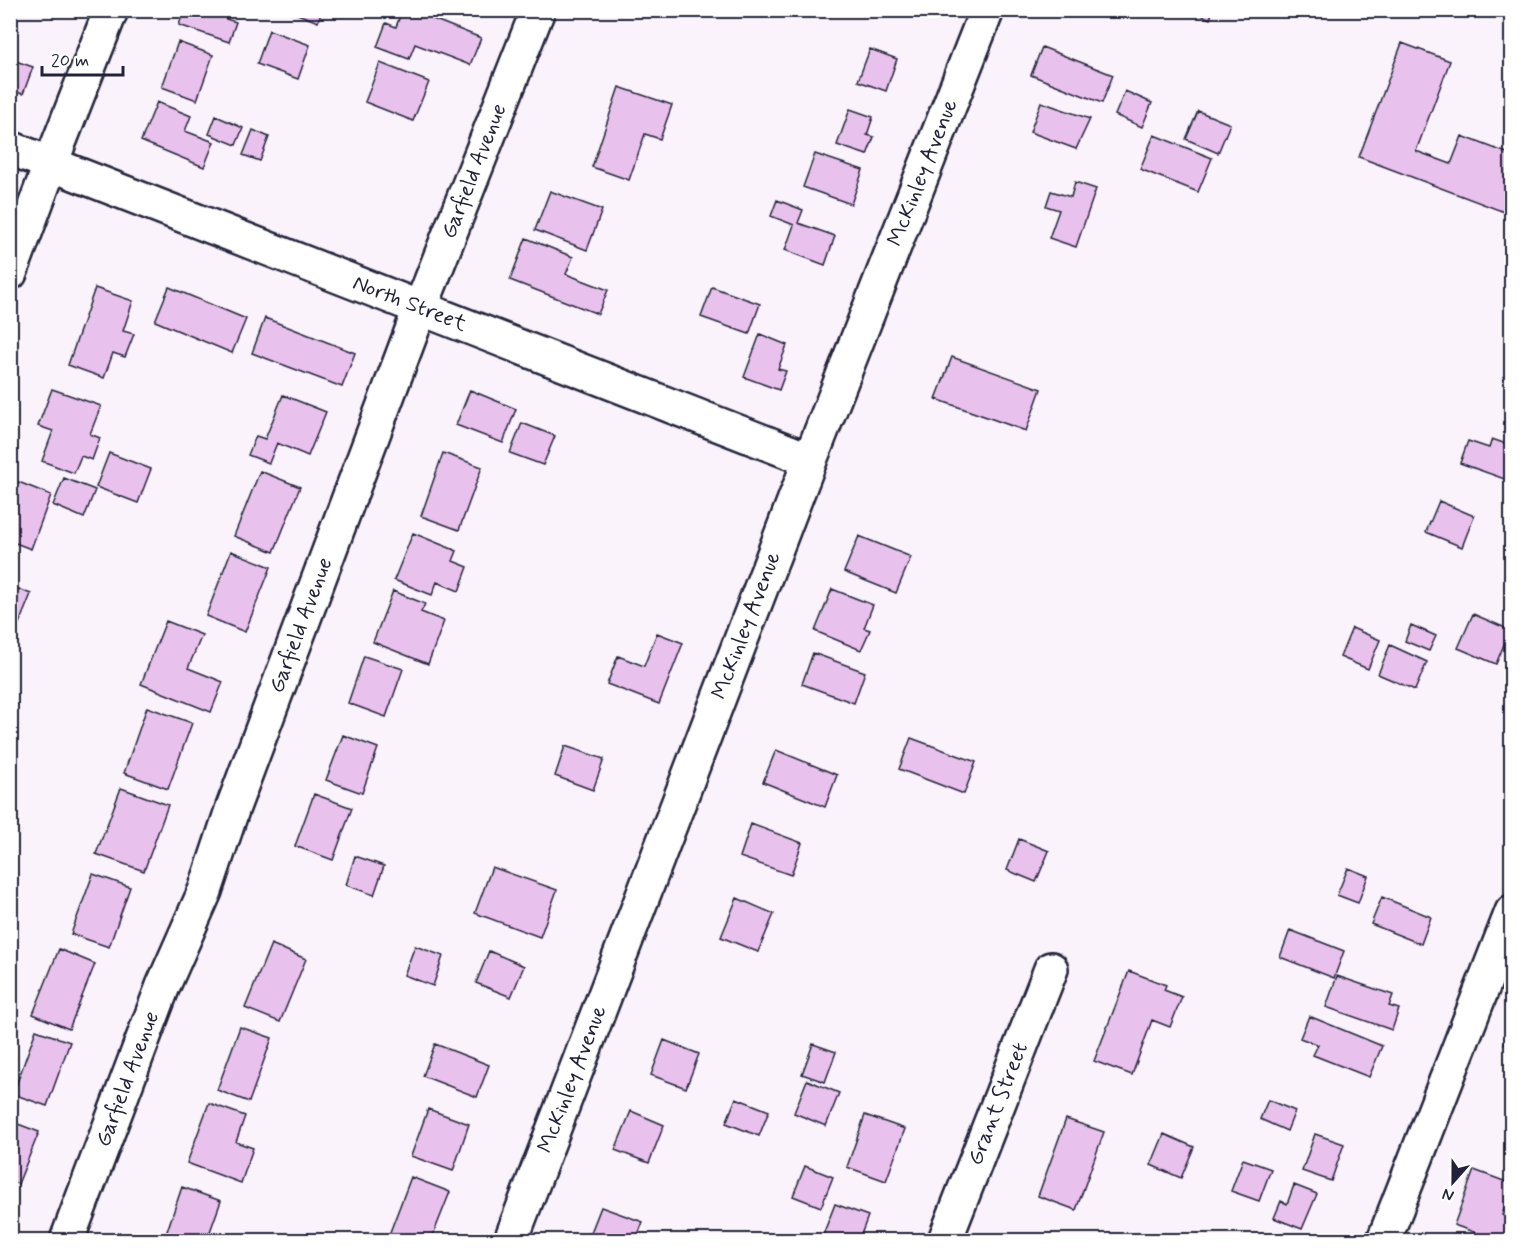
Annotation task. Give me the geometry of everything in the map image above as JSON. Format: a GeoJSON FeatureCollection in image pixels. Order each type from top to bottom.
{"type":"FeatureCollection","features":[{"type":"Feature","properties":{"kind":"street"},"geometry":{"type":"LineString","coordinates":[[10,273],[111,10]]}},
{"type":"Feature","properties":{"kind":"street","name":"Garfield Avenue"},"geometry":{"type":"LineString","coordinates":[[67,1240],[164,986],[205,891],[232,810],[420,309],[538,10]]}},
{"type":"Feature","properties":{"kind":"street","name":"McKinley Avenue"},"geometry":{"type":"LineString","coordinates":[[511,1240],[810,460],[987,10]]}},
{"type":"Feature","properties":{"kind":"street","name":"North Street"},"geometry":{"type":"LineString","coordinates":[[10,148],[810,460]]}},
{"type":"Feature","properties":{"kind":"street"},"geometry":{"type":"LineString","coordinates":[[1384,1240],[1512,912]]}},
{"type":"Feature","properties":{"kind":"street","name":"Grant Street"},"geometry":{"type":"LineString","coordinates":[[945,1240],[1051,969]]}},
{"type":"Feature","properties":{"kind":"building"},"geometry":{"type":"Polygon","coordinates":[[[184,10],[229,10],[226,19],[236,22],[229,42],[179,25],[184,10]]]}},
{"type":"Feature","properties":{"kind":"building"},"geometry":{"type":"Polygon","coordinates":[[[287,10],[322,10],[318,22],[287,10]]]}},
{"type":"Feature","properties":{"kind":"building"},"geometry":{"type":"Polygon","coordinates":[[[402,10],[410,10],[481,38],[470,65],[415,44],[409,59],[377,47],[386,23],[396,27],[402,10]]]}},
{"type":"Feature","properties":{"kind":"building"},"geometry":{"type":"Polygon","coordinates":[[[1190,10],[1213,10],[1210,19],[1190,10]]]}},
{"type":"Feature","properties":{"kind":"building"},"geometry":{"type":"Polygon","coordinates":[[[269,30],[310,45],[298,79],[257,64],[269,30]]]}},
{"type":"Feature","properties":{"kind":"building"},"geometry":{"type":"Polygon","coordinates":[[[178,42],[213,55],[197,100],[162,87],[178,42]]]}},
{"type":"Feature","properties":{"kind":"building"},"geometry":{"type":"Polygon","coordinates":[[[1402,43],[1450,61],[1416,151],[1451,164],[1462,136],[1512,155],[1512,215],[1359,157],[1402,43]]]}},
{"type":"Feature","properties":{"kind":"building"},"geometry":{"type":"Polygon","coordinates":[[[1042,47],[1113,75],[1102,103],[1031,75],[1042,47]]]}},
{"type":"Feature","properties":{"kind":"building"},"geometry":{"type":"Polygon","coordinates":[[[870,49],[897,59],[886,91],[858,81],[870,49]]]}},
{"type":"Feature","properties":{"kind":"building"},"geometry":{"type":"Polygon","coordinates":[[[10,59],[33,67],[23,94],[10,90],[10,59]]]}},
{"type":"Feature","properties":{"kind":"building"},"geometry":{"type":"Polygon","coordinates":[[[380,63],[429,82],[413,121],[365,102],[380,63]]]}},
{"type":"Feature","properties":{"kind":"building"},"geometry":{"type":"Polygon","coordinates":[[[619,87],[672,105],[660,139],[645,134],[629,180],[592,167],[619,87]]]}},
{"type":"Feature","properties":{"kind":"building"},"geometry":{"type":"Polygon","coordinates":[[[1125,91],[1152,103],[1142,127],[1115,115],[1125,91]]]}},
{"type":"Feature","properties":{"kind":"building"},"geometry":{"type":"Polygon","coordinates":[[[157,102],[191,116],[185,131],[214,142],[204,167],[141,141],[157,102]]]}},
{"type":"Feature","properties":{"kind":"building"},"geometry":{"type":"Polygon","coordinates":[[[1041,102],[1090,119],[1076,149],[1030,132],[1041,102]]]}},
{"type":"Feature","properties":{"kind":"building"},"geometry":{"type":"Polygon","coordinates":[[[850,109],[873,117],[867,135],[874,137],[867,155],[837,145],[850,109]]]}},
{"type":"Feature","properties":{"kind":"building"},"geometry":{"type":"Polygon","coordinates":[[[1198,111],[1230,124],[1218,153],[1186,139],[1198,111]]]}},
{"type":"Feature","properties":{"kind":"building"},"geometry":{"type":"Polygon","coordinates":[[[216,116],[243,128],[236,145],[209,134],[216,116]]]}},
{"type":"Feature","properties":{"kind":"building"},"geometry":{"type":"Polygon","coordinates":[[[253,130],[269,137],[260,161],[243,155],[253,130]]]}},
{"type":"Feature","properties":{"kind":"building"},"geometry":{"type":"Polygon","coordinates":[[[1154,135],[1212,158],[1198,192],[1140,169],[1154,135]]]}},
{"type":"Feature","properties":{"kind":"building"},"geometry":{"type":"Polygon","coordinates":[[[815,154],[863,170],[851,204],[803,187],[815,154]]]}},
{"type":"Feature","properties":{"kind":"building"},"geometry":{"type":"Polygon","coordinates":[[[1075,182],[1096,189],[1076,247],[1049,238],[1059,210],[1046,206],[1051,191],[1071,197],[1075,182]]]}},
{"type":"Feature","properties":{"kind":"building"},"geometry":{"type":"Polygon","coordinates":[[[550,191],[602,210],[587,250],[535,230],[550,191]]]}},
{"type":"Feature","properties":{"kind":"building"},"geometry":{"type":"Polygon","coordinates":[[[777,200],[803,210],[798,223],[835,236],[825,265],[785,250],[794,225],[771,216],[777,200]]]}},
{"type":"Feature","properties":{"kind":"building"},"geometry":{"type":"Polygon","coordinates":[[[526,238],[573,257],[566,274],[608,290],[598,314],[510,280],[526,238]]]}},
{"type":"Feature","properties":{"kind":"building"},"geometry":{"type":"Polygon","coordinates":[[[169,287],[246,319],[232,353],[155,321],[169,287]]]}},
{"type":"Feature","properties":{"kind":"building"},"geometry":{"type":"Polygon","coordinates":[[[712,287],[760,304],[749,334],[701,317],[712,287]]]}},
{"type":"Feature","properties":{"kind":"building"},"geometry":{"type":"Polygon","coordinates":[[[95,288],[133,301],[123,331],[134,334],[125,357],[113,353],[104,378],[68,365],[95,288]]]}},
{"type":"Feature","properties":{"kind":"building"},"geometry":{"type":"Polygon","coordinates":[[[265,318],[355,353],[342,387],[252,353],[265,318]]]}},
{"type":"Feature","properties":{"kind":"building"},"geometry":{"type":"Polygon","coordinates":[[[760,334],[787,345],[778,369],[786,371],[779,390],[744,377],[760,334]]]}},
{"type":"Feature","properties":{"kind":"building"},"geometry":{"type":"Polygon","coordinates":[[[952,357],[1041,389],[1026,431],[936,399],[952,357]]]}},
{"type":"Feature","properties":{"kind":"building"},"geometry":{"type":"Polygon","coordinates":[[[52,389],[101,406],[90,434],[100,438],[92,460],[81,456],[74,473],[42,461],[53,431],[38,426],[52,389]]]}},
{"type":"Feature","properties":{"kind":"building"},"geometry":{"type":"Polygon","coordinates":[[[470,390],[516,409],[503,443],[456,425],[470,390]]]}},
{"type":"Feature","properties":{"kind":"building"},"geometry":{"type":"Polygon","coordinates":[[[283,395],[326,412],[308,456],[277,443],[269,463],[248,455],[256,436],[265,439],[283,395]]]}},
{"type":"Feature","properties":{"kind":"building"},"geometry":{"type":"Polygon","coordinates":[[[522,423],[555,436],[543,465],[510,453],[522,423]]]}},
{"type":"Feature","properties":{"kind":"building"},"geometry":{"type":"Polygon","coordinates":[[[1492,439],[1512,446],[1510,481],[1460,463],[1468,441],[1489,448],[1492,439]]]}},
{"type":"Feature","properties":{"kind":"building"},"geometry":{"type":"Polygon","coordinates":[[[109,453],[151,469],[138,503],[96,487],[109,453]]]}},
{"type":"Feature","properties":{"kind":"building"},"geometry":{"type":"Polygon","coordinates":[[[443,453],[482,467],[459,530],[421,516],[443,453]]]}},
{"type":"Feature","properties":{"kind":"building"},"geometry":{"type":"Polygon","coordinates":[[[260,471],[300,487],[274,552],[234,536],[260,471]]]}},
{"type":"Feature","properties":{"kind":"building"},"geometry":{"type":"Polygon","coordinates":[[[64,478],[95,490],[84,518],[53,505],[64,478]]]}},
{"type":"Feature","properties":{"kind":"building"},"geometry":{"type":"Polygon","coordinates":[[[16,481],[51,495],[31,549],[10,541],[10,496],[16,481]]]}},
{"type":"Feature","properties":{"kind":"building"},"geometry":{"type":"Polygon","coordinates":[[[1439,501],[1474,516],[1462,547],[1426,532],[1439,501]]]}},
{"type":"Feature","properties":{"kind":"building"},"geometry":{"type":"Polygon","coordinates":[[[413,533],[457,551],[453,561],[468,567],[459,591],[437,582],[432,595],[394,580],[413,533]]]}},
{"type":"Feature","properties":{"kind":"building"},"geometry":{"type":"Polygon","coordinates":[[[859,536],[911,557],[896,593],[844,572],[859,536]]]}},
{"type":"Feature","properties":{"kind":"building"},"geometry":{"type":"Polygon","coordinates":[[[231,551],[271,567],[245,632],[206,616],[231,551]]]}},
{"type":"Feature","properties":{"kind":"building"},"geometry":{"type":"Polygon","coordinates":[[[10,586],[31,594],[16,631],[10,629],[10,586]]]}},
{"type":"Feature","properties":{"kind":"building"},"geometry":{"type":"Polygon","coordinates":[[[832,589],[873,605],[864,628],[870,630],[861,650],[815,631],[832,589]]]}},
{"type":"Feature","properties":{"kind":"building"},"geometry":{"type":"Polygon","coordinates":[[[393,591],[425,604],[421,612],[444,621],[428,664],[373,642],[393,591]]]}},
{"type":"Feature","properties":{"kind":"building"},"geometry":{"type":"Polygon","coordinates":[[[1473,614],[1510,630],[1496,664],[1458,648],[1473,614]]]}},
{"type":"Feature","properties":{"kind":"building"},"geometry":{"type":"Polygon","coordinates":[[[166,621],[202,635],[188,668],[223,682],[211,712],[141,684],[166,621]]]}},
{"type":"Feature","properties":{"kind":"building"},"geometry":{"type":"Polygon","coordinates":[[[1411,625],[1436,636],[1429,651],[1405,641],[1411,625]]]}},
{"type":"Feature","properties":{"kind":"building"},"geometry":{"type":"Polygon","coordinates":[[[1352,628],[1380,640],[1368,669],[1340,657],[1352,628]]]}},
{"type":"Feature","properties":{"kind":"building"},"geometry":{"type":"Polygon","coordinates":[[[657,633],[683,643],[659,704],[607,684],[618,656],[644,666],[657,633]]]}},
{"type":"Feature","properties":{"kind":"building"},"geometry":{"type":"Polygon","coordinates":[[[1390,645],[1427,662],[1415,690],[1378,674],[1390,645]]]}},
{"type":"Feature","properties":{"kind":"building"},"geometry":{"type":"Polygon","coordinates":[[[813,653],[865,672],[854,703],[802,684],[813,653]]]}},
{"type":"Feature","properties":{"kind":"building"},"geometry":{"type":"Polygon","coordinates":[[[364,656],[403,669],[386,717],[348,703],[364,656]]]}},
{"type":"Feature","properties":{"kind":"building"},"geometry":{"type":"Polygon","coordinates":[[[147,707],[192,723],[168,789],[124,773],[147,707]]]}},
{"type":"Feature","properties":{"kind":"building"},"geometry":{"type":"Polygon","coordinates":[[[343,735],[378,748],[362,793],[326,780],[343,735]]]}},
{"type":"Feature","properties":{"kind":"building"},"geometry":{"type":"Polygon","coordinates":[[[911,738],[976,762],[964,794],[899,769],[911,738]]]}},
{"type":"Feature","properties":{"kind":"building"},"geometry":{"type":"Polygon","coordinates":[[[565,746],[604,759],[593,790],[555,776],[565,746]]]}},
{"type":"Feature","properties":{"kind":"building"},"geometry":{"type":"Polygon","coordinates":[[[776,750],[837,775],[825,807],[763,782],[776,750]]]}},
{"type":"Feature","properties":{"kind":"building"},"geometry":{"type":"Polygon","coordinates":[[[121,788],[168,805],[144,871],[96,854],[121,788]]]}},
{"type":"Feature","properties":{"kind":"building"},"geometry":{"type":"Polygon","coordinates":[[[314,794],[352,808],[333,860],[295,846],[314,794]]]}},
{"type":"Feature","properties":{"kind":"building"},"geometry":{"type":"Polygon","coordinates":[[[751,824],[802,843],[791,875],[740,857],[751,824]]]}},
{"type":"Feature","properties":{"kind":"building"},"geometry":{"type":"Polygon","coordinates":[[[1019,839],[1049,851],[1036,882],[1007,870],[1019,839]]]}},
{"type":"Feature","properties":{"kind":"building"},"geometry":{"type":"Polygon","coordinates":[[[355,856],[384,866],[374,895],[346,885],[355,856]]]}},
{"type":"Feature","properties":{"kind":"building"},"geometry":{"type":"Polygon","coordinates":[[[492,867],[557,890],[540,937],[475,913],[492,867]]]}},
{"type":"Feature","properties":{"kind":"building"},"geometry":{"type":"Polygon","coordinates":[[[1348,868],[1368,876],[1358,903],[1337,895],[1348,868]]]}},
{"type":"Feature","properties":{"kind":"building"},"geometry":{"type":"Polygon","coordinates":[[[93,874],[130,887],[109,947],[71,934],[93,874]]]}},
{"type":"Feature","properties":{"kind":"building"},"geometry":{"type":"Polygon","coordinates":[[[1382,897],[1431,917],[1421,944],[1371,924],[1382,897]]]}},
{"type":"Feature","properties":{"kind":"building"},"geometry":{"type":"Polygon","coordinates":[[[737,898],[774,914],[758,952],[721,937],[737,898]]]}},
{"type":"Feature","properties":{"kind":"building"},"geometry":{"type":"Polygon","coordinates":[[[1290,930],[1344,951],[1334,978],[1280,957],[1290,930]]]}},
{"type":"Feature","properties":{"kind":"building"},"geometry":{"type":"Polygon","coordinates":[[[271,944],[306,959],[280,1022],[245,1008],[271,944]]]}},
{"type":"Feature","properties":{"kind":"building"},"geometry":{"type":"Polygon","coordinates":[[[415,946],[443,956],[433,986],[404,975],[415,946]]]}},
{"type":"Feature","properties":{"kind":"building"},"geometry":{"type":"Polygon","coordinates":[[[59,949],[95,964],[69,1029],[33,1014],[59,949]]]}},
{"type":"Feature","properties":{"kind":"building"},"geometry":{"type":"Polygon","coordinates":[[[489,951],[524,966],[511,997],[476,983],[489,951]]]}},
{"type":"Feature","properties":{"kind":"building"},"geometry":{"type":"Polygon","coordinates":[[[1129,971],[1166,985],[1164,990],[1182,997],[1170,1027],[1152,1020],[1132,1075],[1094,1061],[1129,971]]]}},
{"type":"Feature","properties":{"kind":"building"},"geometry":{"type":"Polygon","coordinates":[[[1337,976],[1393,995],[1389,1006],[1399,1009],[1392,1030],[1326,1007],[1337,976]]]}},
{"type":"Feature","properties":{"kind":"building"},"geometry":{"type":"Polygon","coordinates":[[[1309,1016],[1382,1046],[1369,1077],[1313,1055],[1318,1045],[1300,1038],[1309,1016]]]}},
{"type":"Feature","properties":{"kind":"building"},"geometry":{"type":"Polygon","coordinates":[[[1512,1023],[1512,1046],[1504,1044],[1512,1023]]]}},
{"type":"Feature","properties":{"kind":"building"},"geometry":{"type":"Polygon","coordinates":[[[240,1027],[272,1038],[249,1102],[217,1090],[240,1027]]]}},
{"type":"Feature","properties":{"kind":"building"},"geometry":{"type":"Polygon","coordinates":[[[36,1030],[70,1042],[47,1106],[13,1094],[36,1030]]]}},
{"type":"Feature","properties":{"kind":"building"},"geometry":{"type":"Polygon","coordinates":[[[664,1040],[699,1054],[686,1088],[651,1075],[664,1040]]]}},
{"type":"Feature","properties":{"kind":"building"},"geometry":{"type":"Polygon","coordinates":[[[435,1044],[489,1065],[477,1097],[423,1076],[435,1044]]]}},
{"type":"Feature","properties":{"kind":"building"},"geometry":{"type":"Polygon","coordinates":[[[813,1044],[836,1052],[825,1082],[802,1074],[813,1044]]]}},
{"type":"Feature","properties":{"kind":"building"},"geometry":{"type":"Polygon","coordinates":[[[807,1080],[839,1093],[826,1126],[794,1113],[807,1080]]]}},
{"type":"Feature","properties":{"kind":"building"},"geometry":{"type":"Polygon","coordinates":[[[736,1098],[769,1111],[759,1136],[726,1123],[736,1098]]]}},
{"type":"Feature","properties":{"kind":"building"},"geometry":{"type":"Polygon","coordinates":[[[1268,1100],[1295,1111],[1287,1131],[1260,1119],[1268,1100]]]}},
{"type":"Feature","properties":{"kind":"building"},"geometry":{"type":"Polygon","coordinates":[[[209,1103],[245,1116],[236,1142],[253,1148],[241,1183],[187,1163],[209,1103]]]}},
{"type":"Feature","properties":{"kind":"building"},"geometry":{"type":"Polygon","coordinates":[[[428,1109],[469,1124],[453,1171],[411,1156],[428,1109]]]}},
{"type":"Feature","properties":{"kind":"building"},"geometry":{"type":"Polygon","coordinates":[[[631,1111],[664,1125],[649,1163],[615,1150],[631,1111]]]}},
{"type":"Feature","properties":{"kind":"building"},"geometry":{"type":"Polygon","coordinates":[[[865,1115],[905,1129],[886,1181],[847,1167],[865,1115]]]}},
{"type":"Feature","properties":{"kind":"building"},"geometry":{"type":"Polygon","coordinates":[[[1066,1119],[1104,1132],[1076,1210],[1038,1196],[1066,1119]]]}},
{"type":"Feature","properties":{"kind":"building"},"geometry":{"type":"Polygon","coordinates":[[[10,1121],[39,1132],[18,1184],[10,1181],[10,1121]]]}},
{"type":"Feature","properties":{"kind":"building"},"geometry":{"type":"Polygon","coordinates":[[[1164,1134],[1194,1147],[1181,1178],[1151,1165],[1164,1134]]]}},
{"type":"Feature","properties":{"kind":"building"},"geometry":{"type":"Polygon","coordinates":[[[1315,1134],[1344,1144],[1331,1181],[1302,1171],[1315,1134]]]}},
{"type":"Feature","properties":{"kind":"building"},"geometry":{"type":"Polygon","coordinates":[[[1243,1159],[1271,1169],[1259,1201],[1231,1191],[1243,1159]]]}},
{"type":"Feature","properties":{"kind":"building"},"geometry":{"type":"Polygon","coordinates":[[[805,1166],[833,1177],[821,1207],[793,1196],[805,1166]]]}},
{"type":"Feature","properties":{"kind":"building"},"geometry":{"type":"Polygon","coordinates":[[[1474,1170],[1512,1184],[1502,1215],[1512,1219],[1512,1226],[1506,1240],[1496,1240],[1454,1225],[1474,1170]]]}},
{"type":"Feature","properties":{"kind":"building"},"geometry":{"type":"Polygon","coordinates":[[[411,1177],[450,1192],[431,1240],[387,1240],[411,1177]]]}},
{"type":"Feature","properties":{"kind":"building"},"geometry":{"type":"Polygon","coordinates":[[[1294,1185],[1317,1194],[1302,1229],[1274,1218],[1281,1201],[1287,1204],[1294,1185]]]}},
{"type":"Feature","properties":{"kind":"building"},"geometry":{"type":"Polygon","coordinates":[[[182,1187],[221,1201],[207,1240],[164,1240],[182,1187]]]}},
{"type":"Feature","properties":{"kind":"building"},"geometry":{"type":"Polygon","coordinates":[[[835,1204],[868,1216],[859,1240],[821,1240],[835,1204]]]}},
{"type":"Feature","properties":{"kind":"building"},"geometry":{"type":"Polygon","coordinates":[[[601,1207],[643,1222],[636,1240],[588,1240],[601,1207]]]}}]}
